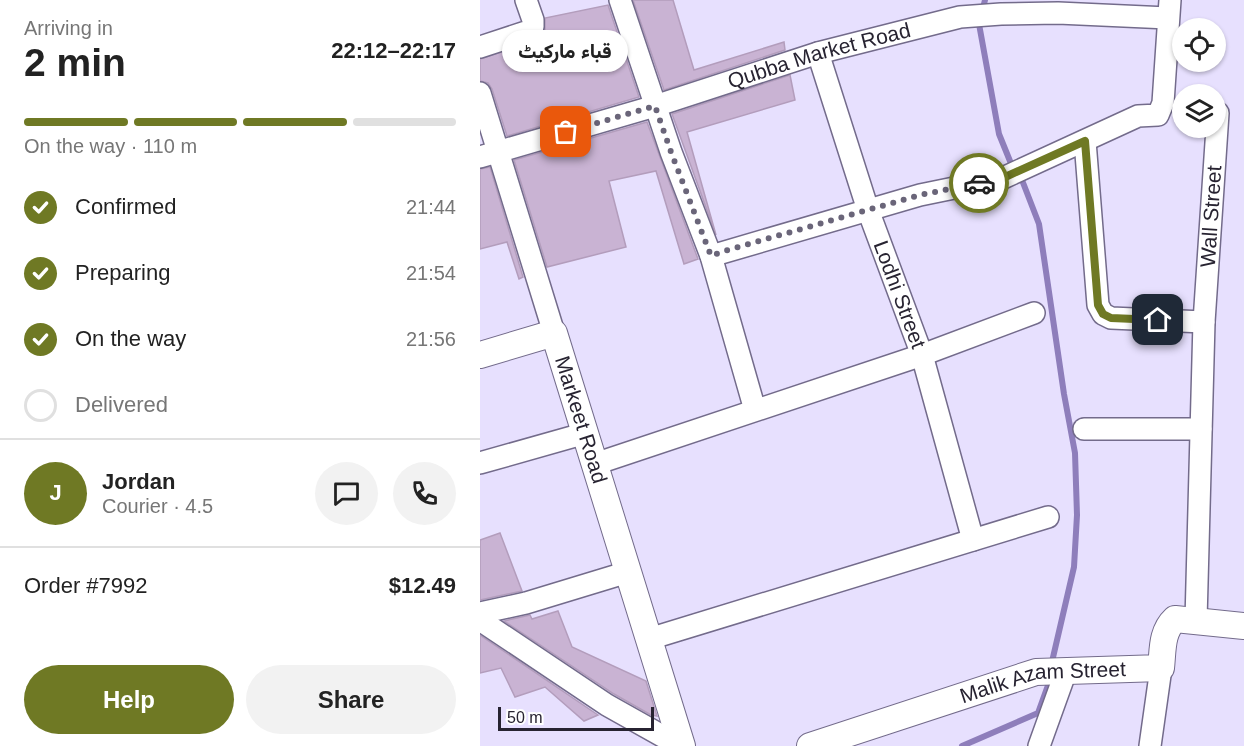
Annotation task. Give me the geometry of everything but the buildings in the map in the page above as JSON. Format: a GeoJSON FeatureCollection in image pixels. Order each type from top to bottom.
{"type":"FeatureCollection","features":[{"type":"Feature","properties":{"kind":"street"},"geometry":{"type":"LineString","coordinates":[[480,46],[533,27],[526,0]]}},
{"type":"Feature","properties":{"kind":"street"},"geometry":{"type":"LineString","coordinates":[[621,0],[671,152],[711,256],[755,411]]}},
{"type":"Feature","properties":{"kind":"street","name":"Qubba Market Road"},"geometry":{"type":"LineString","coordinates":[[489,154],[655,106],[819,53],[960,17],[1059,7],[1169,9]]}},
{"type":"Feature","properties":{"kind":"street"},"geometry":{"type":"LineString","coordinates":[[711,256],[920,195],[1003,178],[1138,116],[1158,115],[1163,103],[1169,9]]}},
{"type":"Feature","properties":{"kind":"street","name":"Lodhi Street"},"geometry":{"type":"LineString","coordinates":[[819,53],[868,210],[922,355],[974,540]]}},
{"type":"Feature","properties":{"kind":"street","name":"Markeet Road"},"geometry":{"type":"LineString","coordinates":[[480,93],[489,154],[554,333],[681,746]]}},
{"type":"Feature","properties":{"kind":"street","name":"Wall Street"},"geometry":{"type":"LineString","coordinates":[[1196,620],[1204,322],[1216,138]]}},
{"type":"Feature","properties":{"kind":"street"},"geometry":{"type":"LineString","coordinates":[[1085,141],[1098,305],[1103,314],[1111,318],[1204,322]]}},
{"type":"Feature","properties":{"kind":"street"},"geometry":{"type":"LineString","coordinates":[[595,464],[922,355],[1034,313]]}},
{"type":"Feature","properties":{"kind":"street"},"geometry":{"type":"LineString","coordinates":[[480,355],[554,333]]}},
{"type":"Feature","properties":{"kind":"street"},"geometry":{"type":"LineString","coordinates":[[1084,429],[1201,429]]}},
{"type":"Feature","properties":{"kind":"street"},"geometry":{"type":"LineString","coordinates":[[480,463],[586,433]]}},
{"type":"Feature","properties":{"kind":"street"},"geometry":{"type":"LineString","coordinates":[[649,639],[1048,517]]}},
{"type":"Feature","properties":{"kind":"street"},"geometry":{"type":"LineString","coordinates":[[480,613],[526,603],[628,572]]}},
{"type":"Feature","properties":{"kind":"street"},"geometry":{"type":"LineString","coordinates":[[1150,746],[1164,638],[1168,625],[1175,619],[1244,626]]}},
{"type":"Feature","properties":{"kind":"street"},"geometry":{"type":"LineString","coordinates":[[480,620],[607,705],[681,746]]}},
{"type":"Feature","properties":{"kind":"street","name":"Malik Azam Street"},"geometry":{"type":"LineString","coordinates":[[810,746],[1054,672],[1161,668]]}},
{"type":"Feature","properties":{"kind":"street"},"geometry":{"type":"LineString","coordinates":[[1039,746],[1054,672]]}},
{"type":"Feature","properties":{"kind":"waterway"},"geometry":{"type":"LineString","coordinates":[[985,0],[979,24],[999,134],[1012,166],[1022,180],[1039,224],[1075,453],[1077,515],[1074,567],[1051,666]]}},
{"type":"Feature","properties":{"kind":"waterway"},"geometry":{"type":"LineString","coordinates":[[962,746],[1038,713],[1051,677]]}},
{"type":"Feature","properties":{"kind":"way so far"},"geometry":{"type":"LineString","coordinates":[[566,132],[655,106],[711,256],[920,195],[979,183]]}},
{"type":"Feature","properties":{"kind":"place","name":"قباء مارکیٹ"},"geometry":{"type":"Point","coordinates":[566,132]}},
{"type":"Feature","properties":{"kind":"route"},"geometry":{"type":"LineString","coordinates":[[979,183],[1003,178],[1085,141],[1098,305],[1103,314],[1111,318],[1158,320]]}}]}
